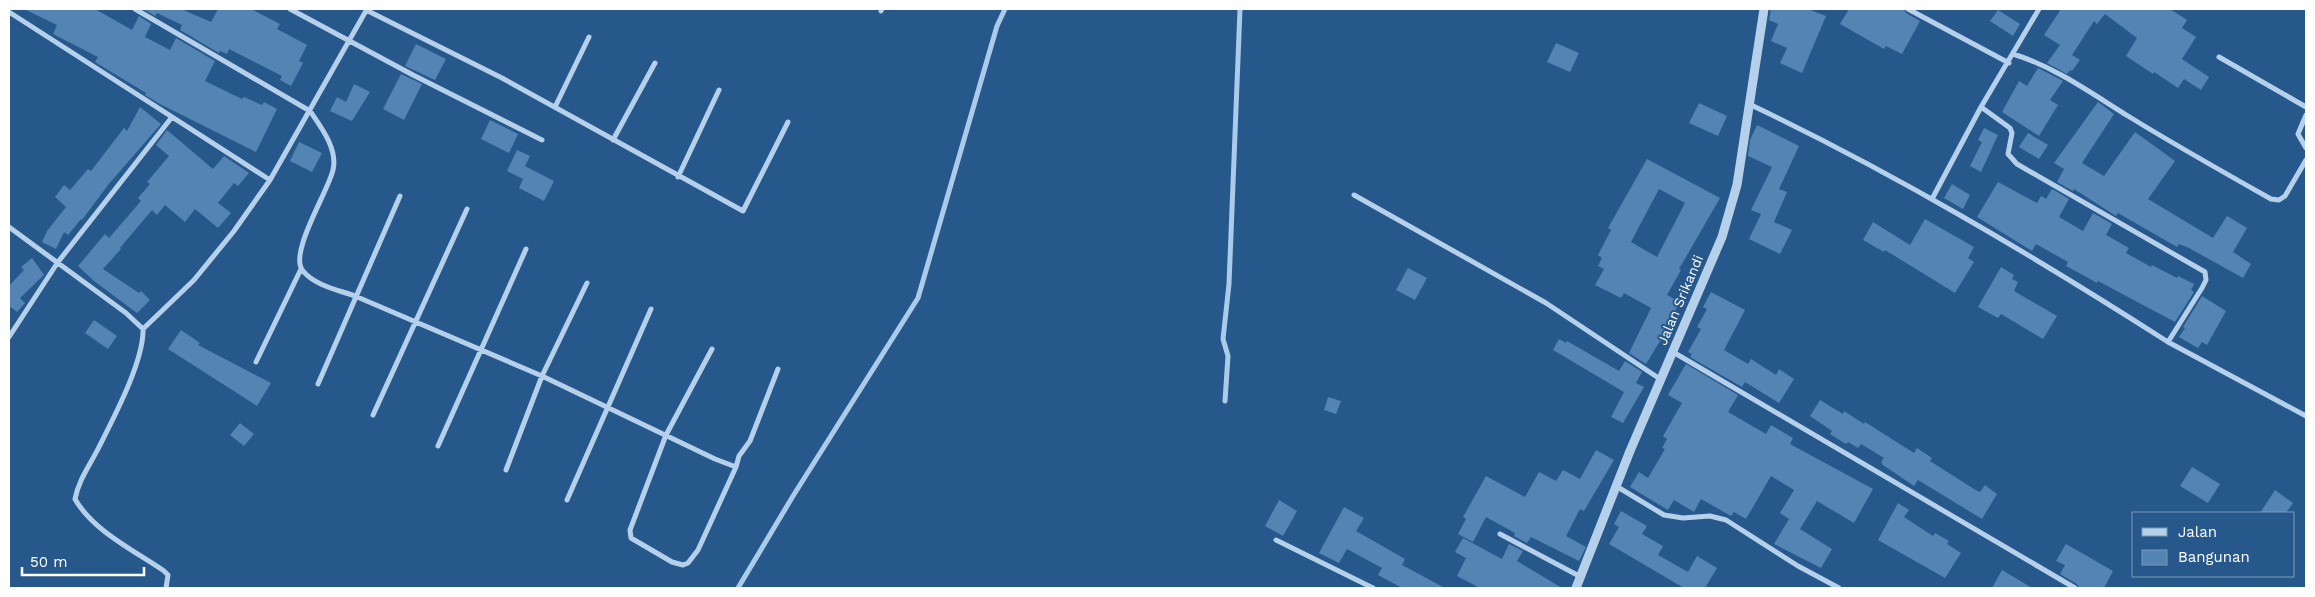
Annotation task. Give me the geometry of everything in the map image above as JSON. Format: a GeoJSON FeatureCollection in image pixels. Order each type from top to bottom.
{"type":"FeatureCollection","features":[{"type":"Feature","properties":{"kind":"street"},"geometry":{"type":"LineString","coordinates":[[135,9],[310,111],[325,134],[332,154],[333,170],[302,246],[298,262],[301,270],[307,275],[332,288],[355,296],[542,376],[736,467]]}},
{"type":"Feature","properties":{"kind":"street"},"geometry":{"type":"LineString","coordinates":[[290,9],[542,140]]}},
{"type":"Feature","properties":{"kind":"street"},"geometry":{"type":"LineString","coordinates":[[143,328],[194,280],[234,230],[270,180],[367,9],[555,107],[678,177],[743,211],[788,122]]}},
{"type":"Feature","properties":{"kind":"street","name":"Jalan Srikandi"},"geometry":{"type":"LineString","coordinates":[[1576,588],[1660,379],[1722,237],[1737,184],[1764,9]]}},
{"type":"Feature","properties":{"kind":"street"},"geometry":{"type":"LineString","coordinates":[[1908,9],[2009,63]]}},
{"type":"Feature","properties":{"kind":"street"},"geometry":{"type":"LineString","coordinates":[[1932,199],[1981,107],[2009,63],[2039,9]]}},
{"type":"Feature","properties":{"kind":"street"},"geometry":{"type":"LineString","coordinates":[[9,12],[270,180]]}},
{"type":"Feature","properties":{"kind":"street"},"geometry":{"type":"LineString","coordinates":[[555,107],[589,37]]}},
{"type":"Feature","properties":{"kind":"street"},"geometry":{"type":"LineString","coordinates":[[2014,54],[2031,59],[2084,88],[2220,171],[2271,199],[2279,200],[2285,196],[2306,160]]}},
{"type":"Feature","properties":{"kind":"street"},"geometry":{"type":"LineString","coordinates":[[2219,57],[2306,107]]}},
{"type":"Feature","properties":{"kind":"street"},"geometry":{"type":"LineString","coordinates":[[613,140],[655,63]]}},
{"type":"Feature","properties":{"kind":"street"},"geometry":{"type":"LineString","coordinates":[[678,177],[719,90]]}},
{"type":"Feature","properties":{"kind":"street"},"geometry":{"type":"LineString","coordinates":[[1748,104],[1883,171],[1996,235],[2168,342],[2306,416]]}},
{"type":"Feature","properties":{"kind":"street"},"geometry":{"type":"LineString","coordinates":[[1981,107],[2010,128],[2012,133],[2008,154],[2017,164],[2205,272],[2206,280],[2202,288],[2168,342]]}},
{"type":"Feature","properties":{"kind":"street"},"geometry":{"type":"LineString","coordinates":[[2306,115],[2298,131],[2306,148]]}},
{"type":"Feature","properties":{"kind":"street"},"geometry":{"type":"LineString","coordinates":[[9,337],[58,262],[172,117]]}},
{"type":"Feature","properties":{"kind":"street"},"geometry":{"type":"LineString","coordinates":[[1354,195],[1546,303],[1660,379]]}},
{"type":"Feature","properties":{"kind":"street"},"geometry":{"type":"LineString","coordinates":[[318,384],[400,196]]}},
{"type":"Feature","properties":{"kind":"street"},"geometry":{"type":"LineString","coordinates":[[373,415],[467,209]]}},
{"type":"Feature","properties":{"kind":"street"},"geometry":{"type":"LineString","coordinates":[[9,227],[138,322],[143,328],[143,344],[138,359],[114,414],[81,479],[75,499],[82,511],[106,531],[164,571],[168,576],[166,588]]}},
{"type":"Feature","properties":{"kind":"street"},"geometry":{"type":"LineString","coordinates":[[438,446],[526,249]]}},
{"type":"Feature","properties":{"kind":"street"},"geometry":{"type":"LineString","coordinates":[[256,362],[301,270]]}},
{"type":"Feature","properties":{"kind":"street"},"geometry":{"type":"LineString","coordinates":[[506,470],[542,376],[587,284]]}},
{"type":"Feature","properties":{"kind":"street"},"geometry":{"type":"LineString","coordinates":[[567,500],[651,309]]}},
{"type":"Feature","properties":{"kind":"street"},"geometry":{"type":"LineString","coordinates":[[712,349],[666,435],[630,534],[639,544],[672,562],[683,565],[695,555],[736,467],[739,456],[750,441],[778,369]]}},
{"type":"Feature","properties":{"kind":"street"},"geometry":{"type":"LineString","coordinates":[[1673,352],[2076,588]]}},
{"type":"Feature","properties":{"kind":"street"},"geometry":{"type":"LineString","coordinates":[[1616,486],[1664,514],[1683,518],[1710,516],[1726,520],[1798,566],[1839,588]]}},
{"type":"Feature","properties":{"kind":"street"},"geometry":{"type":"LineString","coordinates":[[1500,534],[1582,577]]}},
{"type":"Feature","properties":{"kind":"street"},"geometry":{"type":"LineString","coordinates":[[1276,540],[1373,588]]}},
{"type":"Feature","properties":{"kind":"building"},"geometry":{"type":"Polygon","coordinates":[[[24,9],[95,9],[132,30],[139,16],[151,24],[145,37],[170,50],[176,38],[215,61],[205,81],[242,99],[244,97],[262,105],[264,102],[277,109],[256,152],[145,95],[146,93],[95,62],[98,57],[53,34],[57,25],[24,9]]]}},
{"type":"Feature","properties":{"kind":"building"},"geometry":{"type":"Polygon","coordinates":[[[143,9],[181,9],[211,22],[218,9],[251,9],[280,24],[277,29],[307,45],[299,61],[303,63],[291,86],[280,80],[282,76],[229,49],[227,54],[220,51],[219,53],[180,30],[182,25],[157,13],[155,16],[143,9]]]}},
{"type":"Feature","properties":{"kind":"building"},"geometry":{"type":"Polygon","coordinates":[[[1771,9],[1808,9],[1826,16],[1802,73],[1780,63],[1787,48],[1771,41],[1778,24],[1769,20],[1771,9]]]}},
{"type":"Feature","properties":{"kind":"building"},"geometry":{"type":"Polygon","coordinates":[[[1849,9],[1904,9],[1906,13],[1920,21],[1902,54],[1886,46],[1884,49],[1840,24],[1849,9]]]}},
{"type":"Feature","properties":{"kind":"building"},"geometry":{"type":"Polygon","coordinates":[[[2061,9],[2170,9],[2187,20],[2182,28],[2196,37],[2182,59],[2209,77],[2201,90],[2184,79],[2178,88],[2154,72],[2153,74],[2126,56],[2137,38],[2105,14],[2097,24],[2094,21],[2072,55],[2080,60],[2072,71],[2070,70],[2067,74],[2047,63],[2060,45],[2044,35],[2061,9]]]}},
{"type":"Feature","properties":{"kind":"building"},"geometry":{"type":"Polygon","coordinates":[[[1998,10],[2020,24],[2013,36],[1990,21],[1998,10]]]}},
{"type":"Feature","properties":{"kind":"building"},"geometry":{"type":"Polygon","coordinates":[[[1556,43],[1579,53],[1570,72],[1547,62],[1556,43]]]}},
{"type":"Feature","properties":{"kind":"building"},"geometry":{"type":"Polygon","coordinates":[[[416,44],[446,59],[435,80],[405,66],[416,44]]]}},
{"type":"Feature","properties":{"kind":"building"},"geometry":{"type":"Polygon","coordinates":[[[2038,68],[2063,81],[2050,100],[2058,105],[2039,136],[2002,112],[2019,81],[2027,86],[2038,68]]]}},
{"type":"Feature","properties":{"kind":"building"},"geometry":{"type":"Polygon","coordinates":[[[401,74],[422,84],[404,120],[383,109],[401,74]]]}},
{"type":"Feature","properties":{"kind":"building"},"geometry":{"type":"Polygon","coordinates":[[[354,84],[370,92],[352,121],[330,111],[337,97],[346,102],[354,84]]]}},
{"type":"Feature","properties":{"kind":"building"},"geometry":{"type":"Polygon","coordinates":[[[2098,102],[2114,114],[2082,163],[2104,176],[2135,132],[2175,161],[2148,199],[2213,238],[2227,216],[2247,228],[2233,252],[2251,264],[2243,278],[2189,248],[2179,244],[2177,247],[2118,213],[2116,216],[2074,189],[2073,191],[2057,182],[2064,169],[2054,163],[2098,102]]]}},
{"type":"Feature","properties":{"kind":"building"},"geometry":{"type":"Polygon","coordinates":[[[1699,103],[1727,116],[1718,136],[1689,123],[1699,103]]]}},
{"type":"Feature","properties":{"kind":"building"},"geometry":{"type":"Polygon","coordinates":[[[140,107],[161,124],[108,185],[82,220],[68,235],[64,232],[56,249],[42,242],[47,231],[66,207],[55,197],[64,185],[70,190],[88,169],[91,171],[124,128],[127,131],[140,107]]]}},
{"type":"Feature","properties":{"kind":"building"},"geometry":{"type":"Polygon","coordinates":[[[490,120],[518,134],[509,153],[481,139],[490,120]]]}},
{"type":"Feature","properties":{"kind":"building"},"geometry":{"type":"Polygon","coordinates":[[[1757,125],[1799,146],[1779,189],[1787,192],[1774,222],[1792,230],[1780,254],[1749,239],[1761,214],[1751,210],[1772,167],[1748,156],[1750,140],[1757,125]]]}},
{"type":"Feature","properties":{"kind":"building"},"geometry":{"type":"Polygon","coordinates":[[[1984,128],[1998,135],[1981,172],[1970,166],[1982,142],[1978,140],[1984,128]]]}},
{"type":"Feature","properties":{"kind":"building"},"geometry":{"type":"Polygon","coordinates":[[[167,130],[213,169],[224,156],[249,173],[238,186],[234,183],[218,203],[231,213],[218,228],[195,209],[185,222],[165,205],[157,215],[152,210],[103,269],[139,293],[141,291],[150,300],[137,313],[94,281],[78,266],[105,234],[109,238],[141,201],[138,198],[150,184],[147,182],[169,156],[156,145],[167,130]]]}},
{"type":"Feature","properties":{"kind":"building"},"geometry":{"type":"Polygon","coordinates":[[[2028,133],[2048,145],[2039,159],[2019,147],[2028,133]]]}},
{"type":"Feature","properties":{"kind":"building"},"geometry":{"type":"Polygon","coordinates":[[[299,142],[322,153],[312,172],[290,161],[299,142]]]}},
{"type":"Feature","properties":{"kind":"building"},"geometry":{"type":"Polygon","coordinates":[[[517,150],[530,156],[525,166],[554,181],[544,201],[519,188],[523,179],[507,171],[517,150]]]}},
{"type":"Feature","properties":{"kind":"building"},"geometry":{"type":"Polygon","coordinates":[[[1647,159],[1720,198],[1679,269],[1681,270],[1667,295],[1680,302],[1666,327],[1668,328],[1646,364],[1629,353],[1651,308],[1624,293],[1621,298],[1595,285],[1604,269],[1598,266],[1602,258],[1598,255],[1611,230],[1608,228],[1647,159]],[[1659,189],[1631,242],[1657,257],[1685,203],[1659,189]]]}},
{"type":"Feature","properties":{"kind":"building"},"geometry":{"type":"Polygon","coordinates":[[[1998,182],[2037,203],[2041,196],[2046,199],[2052,189],[2069,199],[2059,217],[2083,231],[2093,213],[2112,224],[2106,235],[2129,248],[2126,253],[2151,267],[2152,265],[2177,278],[2178,276],[2194,284],[2191,290],[2194,292],[2175,322],[2066,266],[2068,262],[2036,244],[2032,251],[1977,217],[1998,182]]]}},
{"type":"Feature","properties":{"kind":"building"},"geometry":{"type":"Polygon","coordinates":[[[1952,184],[1970,195],[1963,209],[1944,198],[1952,184]]]}},
{"type":"Feature","properties":{"kind":"building"},"geometry":{"type":"Polygon","coordinates":[[[1925,219],[1974,247],[1968,258],[1974,262],[1955,293],[1885,250],[1884,252],[1863,240],[1873,222],[1910,245],[1925,219]]]}},
{"type":"Feature","properties":{"kind":"building"},"geometry":{"type":"Polygon","coordinates":[[[32,258],[44,275],[20,298],[25,303],[17,312],[11,307],[9,310],[9,286],[24,270],[21,267],[32,258]]]}},
{"type":"Feature","properties":{"kind":"building"},"geometry":{"type":"Polygon","coordinates":[[[2001,267],[2014,275],[2012,279],[2018,282],[2014,291],[2057,316],[2043,339],[2001,314],[1998,318],[1978,307],[2001,267]]]}},
{"type":"Feature","properties":{"kind":"building"},"geometry":{"type":"Polygon","coordinates":[[[1408,268],[1427,278],[1415,300],[1396,290],[1408,268]]]}},
{"type":"Feature","properties":{"kind":"building"},"geometry":{"type":"Polygon","coordinates":[[[1711,292],[1745,310],[1724,350],[1748,364],[1751,359],[1776,375],[1779,369],[1794,379],[1779,403],[1745,382],[1742,387],[1690,357],[1692,354],[1688,352],[1701,329],[1697,327],[1707,309],[1703,307],[1711,292]]]}},
{"type":"Feature","properties":{"kind":"building"},"geometry":{"type":"Polygon","coordinates":[[[2202,296],[2226,311],[2207,345],[2202,342],[2198,348],[2179,337],[2202,296]]]}},
{"type":"Feature","properties":{"kind":"building"},"geometry":{"type":"Polygon","coordinates":[[[94,320],[117,336],[108,349],[85,333],[94,320]]]}},
{"type":"Feature","properties":{"kind":"building"},"geometry":{"type":"Polygon","coordinates":[[[181,330],[200,343],[198,345],[271,383],[257,406],[168,349],[181,330]]]}},
{"type":"Feature","properties":{"kind":"building"},"geometry":{"type":"Polygon","coordinates":[[[1559,339],[1566,343],[1567,341],[1619,371],[1625,361],[1642,372],[1636,383],[1644,387],[1623,423],[1611,417],[1624,392],[1553,350],[1559,339]]]}},
{"type":"Feature","properties":{"kind":"building"},"geometry":{"type":"Polygon","coordinates":[[[1686,364],[1738,395],[1728,412],[1766,434],[1771,425],[1793,438],[1790,444],[1873,489],[1854,523],[1817,501],[1800,529],[1832,549],[1821,568],[1774,544],[1789,519],[1780,513],[1794,490],[1771,476],[1746,519],[1734,512],[1731,516],[1701,499],[1694,512],[1674,500],[1668,510],[1630,487],[1639,472],[1648,478],[1665,449],[1662,448],[1667,439],[1663,436],[1682,403],[1668,395],[1686,364]]]}},
{"type":"Feature","properties":{"kind":"building"},"geometry":{"type":"Polygon","coordinates":[[[1328,397],[1341,401],[1336,414],[1324,410],[1328,397]]]}},
{"type":"Feature","properties":{"kind":"building"},"geometry":{"type":"Polygon","coordinates":[[[1820,400],[1843,414],[1844,411],[1864,424],[1865,422],[1914,453],[1917,448],[1932,458],[1930,461],[1974,489],[1980,492],[1985,485],[1997,494],[1982,519],[1918,480],[1914,486],[1883,465],[1881,462],[1884,458],[1861,444],[1858,448],[1848,442],[1846,444],[1830,434],[1832,431],[1810,416],[1820,400]]]}},
{"type":"Feature","properties":{"kind":"building"},"geometry":{"type":"Polygon","coordinates":[[[240,423],[254,434],[244,446],[230,435],[240,423]]]}},
{"type":"Feature","properties":{"kind":"building"},"geometry":{"type":"Polygon","coordinates":[[[1596,450],[1614,460],[1584,511],[1580,509],[1566,536],[1586,547],[1579,561],[1531,537],[1527,543],[1514,536],[1515,533],[1486,517],[1473,542],[1458,534],[1466,519],[1463,517],[1486,476],[1525,497],[1539,472],[1556,481],[1563,470],[1580,479],[1596,450]]]}},
{"type":"Feature","properties":{"kind":"building"},"geometry":{"type":"Polygon","coordinates":[[[2192,467],[2220,484],[2208,503],[2180,486],[2192,467]]]}},
{"type":"Feature","properties":{"kind":"building"},"geometry":{"type":"Polygon","coordinates":[[[2275,490],[2293,503],[2287,512],[2261,512],[2275,490]]]}},
{"type":"Feature","properties":{"kind":"building"},"geometry":{"type":"Polygon","coordinates":[[[1279,500],[1297,511],[1283,536],[1265,526],[1279,500]]]}},
{"type":"Feature","properties":{"kind":"building"},"geometry":{"type":"Polygon","coordinates":[[[1898,503],[1909,510],[1904,517],[1933,536],[1935,533],[1949,541],[1947,544],[1961,553],[1945,578],[1878,540],[1898,503]]]}},
{"type":"Feature","properties":{"kind":"building"},"geometry":{"type":"Polygon","coordinates":[[[1344,507],[1364,518],[1356,531],[1405,559],[1402,565],[1445,588],[1402,588],[1378,575],[1382,568],[1347,549],[1339,563],[1319,553],[1344,507]]]}},
{"type":"Feature","properties":{"kind":"building"},"geometry":{"type":"Polygon","coordinates":[[[1621,511],[1647,526],[1642,534],[1663,546],[1658,555],[1688,572],[1697,556],[1717,568],[1705,588],[1684,588],[1609,544],[1619,527],[1614,524],[1621,511]]]}},
{"type":"Feature","properties":{"kind":"building"},"geometry":{"type":"Polygon","coordinates":[[[1463,538],[1502,559],[1509,544],[1523,551],[1517,561],[1562,588],[1480,588],[1457,576],[1466,558],[1455,552],[1463,538]]]}},
{"type":"Feature","properties":{"kind":"building"},"geometry":{"type":"Polygon","coordinates":[[[2066,544],[2113,571],[2104,588],[2079,588],[2077,584],[2060,574],[2065,565],[2056,561],[2066,544]]]}},
{"type":"Feature","properties":{"kind":"building"},"geometry":{"type":"Polygon","coordinates":[[[2002,570],[2032,588],[1992,588],[2002,570]]]}},
{"type":"Feature","properties":{"kind":"waterway"},"geometry":{"type":"LineString","coordinates":[[738,588],[793,496],[918,298],[997,26],[1005,9]]}},
{"type":"Feature","properties":{"kind":"waterway"},"geometry":{"type":"LineString","coordinates":[[1225,401],[1228,356],[1223,339],[1229,284],[1240,9]]}}]}
